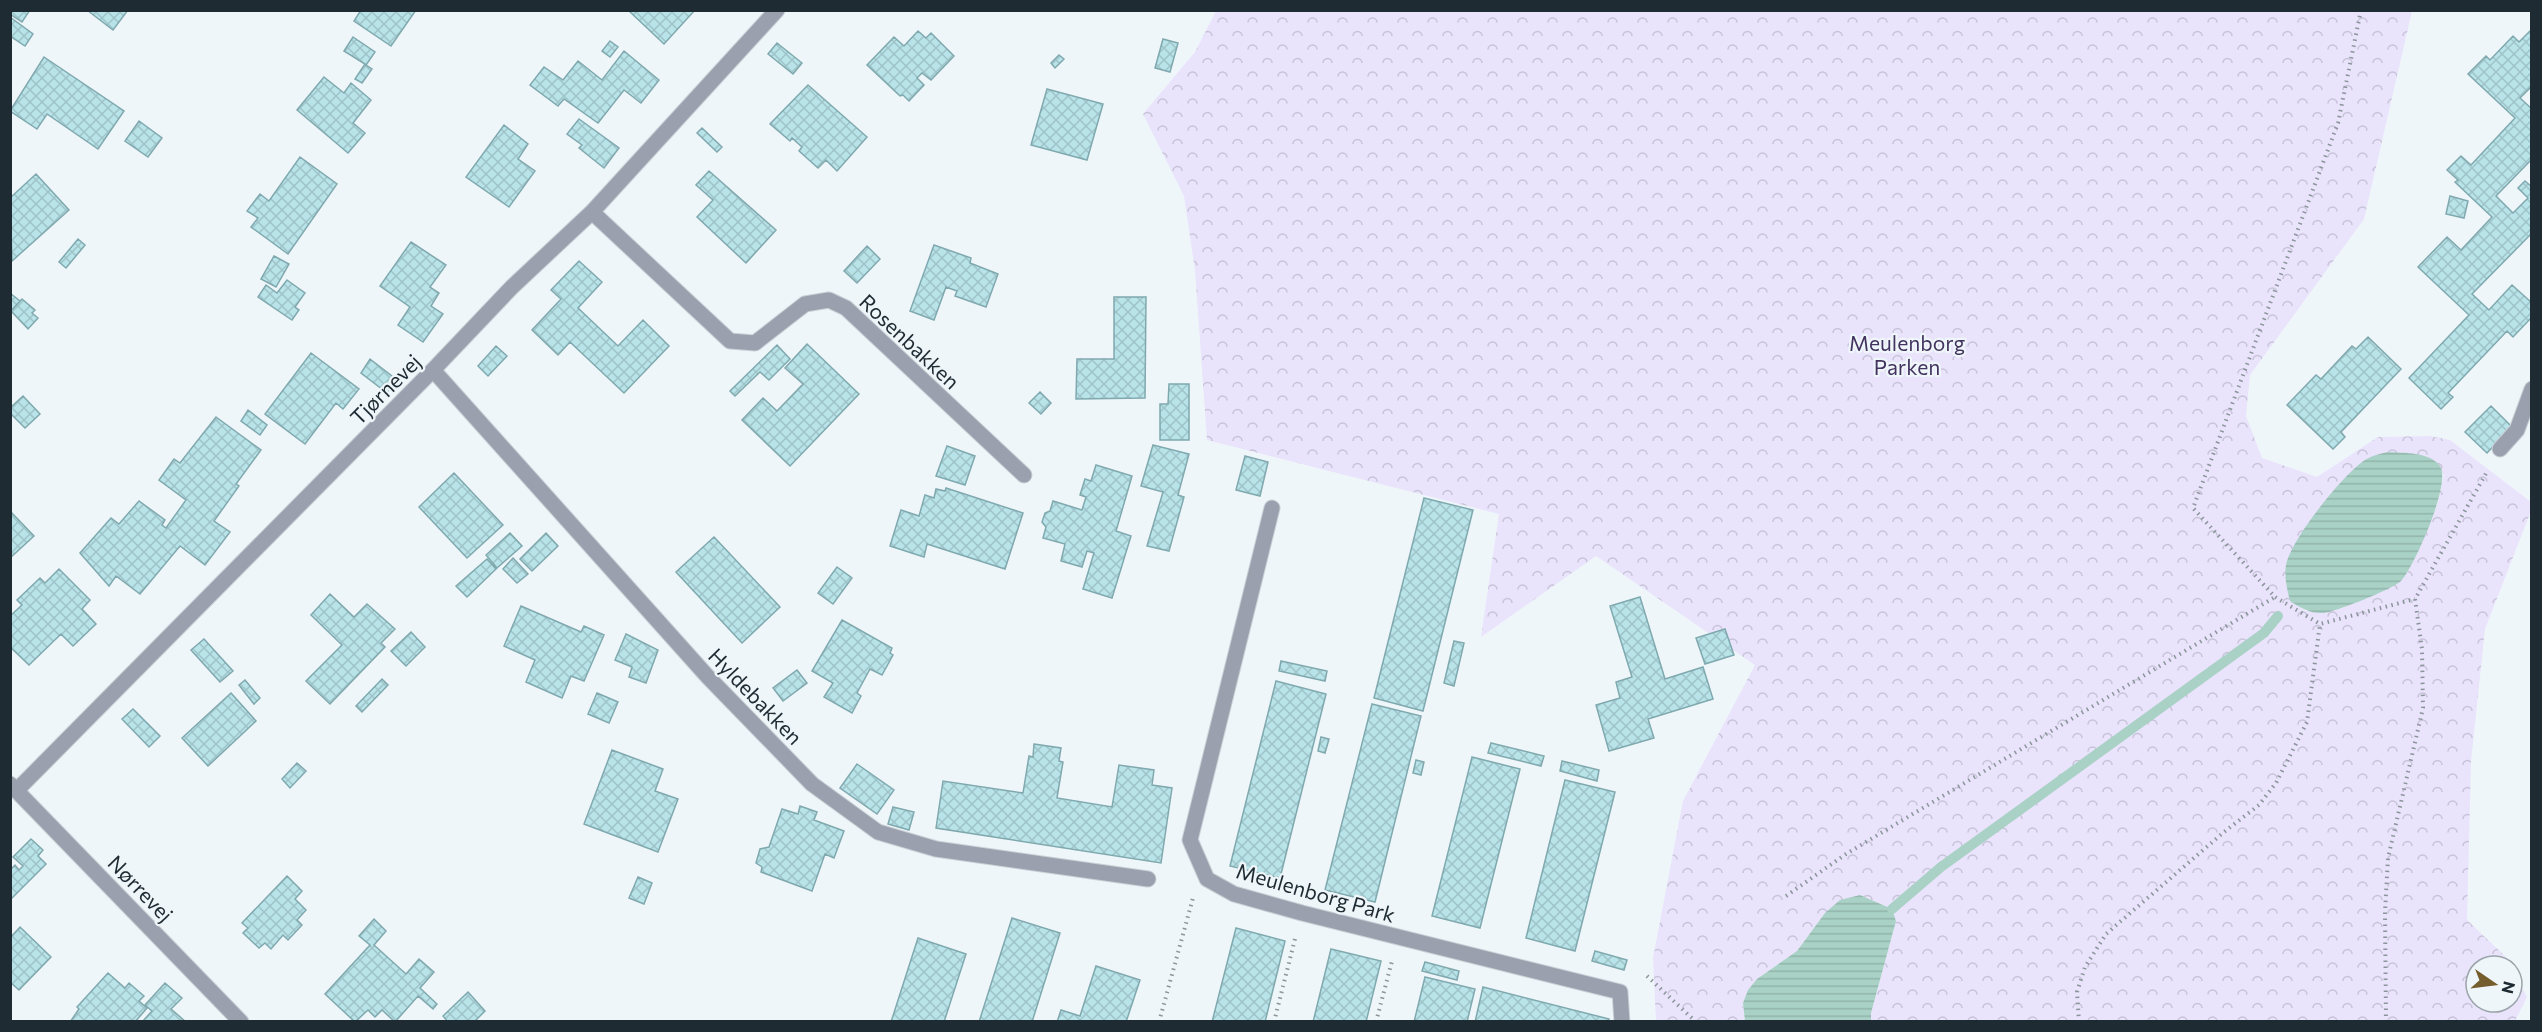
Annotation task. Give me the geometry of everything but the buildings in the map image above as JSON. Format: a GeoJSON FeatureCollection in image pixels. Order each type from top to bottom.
{"type":"FeatureCollection","features":[{"type":"Feature","properties":{"kind":"street","name":"Tjørnevej"},"geometry":{"type":"LineString","coordinates":[[13,787],[433,370],[512,287],[592,212],[777,10]]}},
{"type":"Feature","properties":{"kind":"street","name":"Rosenbakken"},"geometry":{"type":"LineString","coordinates":[[592,212],[730,341],[755,344],[805,303],[829,300],[846,308],[1024,475]]}},
{"type":"Feature","properties":{"kind":"street","name":"Hyldebakken"},"geometry":{"type":"LineString","coordinates":[[433,370],[708,677],[812,784],[878,832],[936,849],[1148,879]]}},
{"type":"Feature","properties":{"kind":"street"},"geometry":{"type":"LineString","coordinates":[[2500,448],[2517,430],[2532,389]]}},
{"type":"Feature","properties":{"kind":"street","name":"Meulenborg Park"},"geometry":{"type":"LineString","coordinates":[[1272,508],[1190,840],[1207,879],[1234,894],[1302,913],[1620,992],[1622,1022]]}},
{"type":"Feature","properties":{"kind":"street","name":"Nørrevej"},"geometry":{"type":"LineString","coordinates":[[13,787],[241,1022]]}},
{"type":"Feature","properties":{"kind":"path"},"geometry":{"type":"LineString","coordinates":[[2361,10],[2338,123],[2193,508],[2275,597],[2320,624],[2415,599]]}},
{"type":"Feature","properties":{"kind":"path"},"geometry":{"type":"LineString","coordinates":[[2386,1022],[2385,912],[2388,858],[2423,708],[2422,649],[2415,599],[2500,448]]}},
{"type":"Feature","properties":{"kind":"path"},"geometry":{"type":"LineString","coordinates":[[1786,896],[1846,854],[2275,597]]}},
{"type":"Feature","properties":{"kind":"path"},"geometry":{"type":"LineString","coordinates":[[2079,1022],[2080,983],[2093,951],[2106,934],[2259,805],[2276,783],[2307,722],[2320,624]]}},
{"type":"Feature","properties":{"kind":"path"},"geometry":{"type":"LineString","coordinates":[[1159,1022],[1195,892],[1207,879]]}},
{"type":"Feature","properties":{"kind":"path"},"geometry":{"type":"LineString","coordinates":[[1274,1022],[1302,913]]}},
{"type":"Feature","properties":{"kind":"path"},"geometry":{"type":"LineString","coordinates":[[1376,1022],[1398,937]]}},
{"type":"Feature","properties":{"kind":"path"},"geometry":{"type":"LineString","coordinates":[[1647,976],[1696,1022]]}},
{"type":"Feature","properties":{"kind":"green space","name":"Meulenborg Parken"},"geometry":{"type":"Polygon","coordinates":[[[1216,11],[2412,11],[2364,219],[2250,375],[2246,416],[2262,458],[2317,477],[2378,437],[2430,436],[2450,440],[2531,502],[2531,511],[2485,629],[2471,761],[2467,920],[2503,954],[2464,954],[2464,1014],[2518,1014],[2515,1021],[1871,1021],[1871,1013],[1896,921],[1892,909],[1860,895],[1825,913],[1797,951],[1757,979],[1743,1003],[1745,1021],[1656,1021],[1653,958],[1683,801],[1755,665],[1596,556],[1481,637],[1499,514],[1207,440],[1195,270],[1184,196],[1143,114],[1195,52],[1216,11]],[[2401,453],[2290,601],[2306,611],[2343,608],[2407,573],[2437,505],[2444,475],[2427,457],[2401,453]]]}},
{"type":"Feature","properties":{"kind":"shaded area"},"geometry":{"type":"Polygon","coordinates":[[[2388,452],[2416,454],[2430,458],[2440,466],[2442,475],[2441,489],[2430,524],[2407,573],[2396,585],[2330,612],[2310,611],[2290,601],[2286,565],[2297,540],[2330,495],[2353,470],[2368,458],[2388,452]]]}},
{"type":"Feature","properties":{"kind":"shaded area"},"geometry":{"type":"Polygon","coordinates":[[[1860,895],[1892,909],[1896,921],[1871,1013],[1871,1021],[1745,1021],[1743,1003],[1748,990],[1757,979],[1797,951],[1825,913],[1840,900],[1860,895]]]}},
{"type":"Feature","properties":{"kind":"waterway"},"geometry":{"type":"LineString","coordinates":[[1892,909],[1941,867],[2264,633],[2278,616]]}}]}
